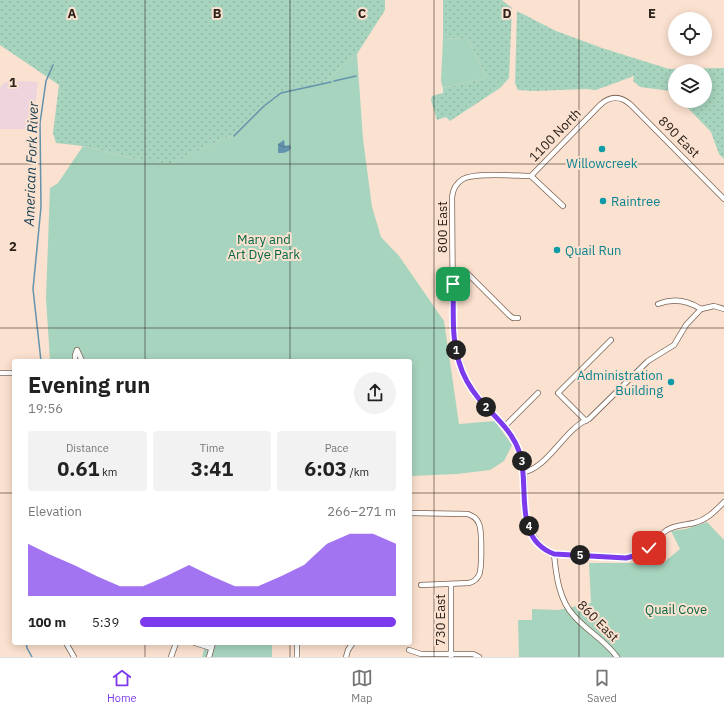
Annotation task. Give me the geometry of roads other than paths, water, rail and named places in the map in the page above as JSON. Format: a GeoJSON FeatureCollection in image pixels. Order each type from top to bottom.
{"type":"FeatureCollection","features":[{"type":"Feature","properties":{"kind":"street","name":"1100 North"},"geometry":{"type":"LineString","coordinates":[[460,180],[473,176],[531,176],[600,105],[608,99],[614,97]]}},
{"type":"Feature","properties":{"kind":"street","name":"890 East"},"geometry":{"type":"LineString","coordinates":[[614,97],[624,100],[631,105],[724,199]]}},
{"type":"Feature","properties":{"kind":"street"},"geometry":{"type":"LineString","coordinates":[[531,176],[563,206]]}},
{"type":"Feature","properties":{"kind":"street","name":"800 East"},"geometry":{"type":"LineString","coordinates":[[460,180],[455,186],[452,197],[454,334],[460,364],[476,395],[505,426],[518,449],[524,472],[525,517],[538,543],[546,551],[554,554]]}},
{"type":"Feature","properties":{"kind":"street"},"geometry":{"type":"LineString","coordinates":[[453,272],[466,272],[509,315],[513,318],[518,318]]}},
{"type":"Feature","properties":{"kind":"street"},"geometry":{"type":"LineString","coordinates":[[658,304],[666,301],[681,301],[690,303],[701,309]]}},
{"type":"Feature","properties":{"kind":"street"},"geometry":{"type":"LineString","coordinates":[[524,472],[534,468],[580,425],[590,419],[651,358],[673,346],[684,328],[701,309],[714,306],[724,309]]}},
{"type":"Feature","properties":{"kind":"street"},"geometry":{"type":"LineString","coordinates":[[586,421],[558,393],[611,340]]}},
{"type":"Feature","properties":{"kind":"street"},"geometry":{"type":"LineString","coordinates":[[75,359],[77,350],[81,359]]}},
{"type":"Feature","properties":{"kind":"street"},"geometry":{"type":"LineString","coordinates":[[0,379],[1,373],[12,373]]}},
{"type":"Feature","properties":{"kind":"street"},"geometry":{"type":"LineString","coordinates":[[505,426],[538,393]]}},
{"type":"Feature","properties":{"kind":"street"},"geometry":{"type":"LineString","coordinates":[[554,554],[620,558],[634,556],[649,548],[667,530],[701,521],[710,516],[724,502]]}},
{"type":"Feature","properties":{"kind":"street"},"geometry":{"type":"LineString","coordinates":[[412,513],[468,514],[475,517],[480,527],[481,565],[479,575],[476,579],[469,583],[421,586]]}},
{"type":"Feature","properties":{"kind":"street","name":"860 East"},"geometry":{"type":"LineString","coordinates":[[554,554],[556,570],[564,601],[573,616],[606,644],[617,657]]}},
{"type":"Feature","properties":{"kind":"street","name":"730 East"},"geometry":{"type":"LineString","coordinates":[[451,584],[451,655]]}},
{"type":"Feature","properties":{"kind":"street"},"geometry":{"type":"LineString","coordinates":[[68,645],[74,657]]}},
{"type":"Feature","properties":{"kind":"street"},"geometry":{"type":"LineString","coordinates":[[171,657],[175,645]]}},
{"type":"Feature","properties":{"kind":"street"},"geometry":{"type":"LineString","coordinates":[[209,657],[212,645]]}},
{"type":"Feature","properties":{"kind":"street"},"geometry":{"type":"LineString","coordinates":[[297,645],[298,657]]}},
{"type":"Feature","properties":{"kind":"street"},"geometry":{"type":"LineString","coordinates":[[346,657],[351,645]]}},
{"type":"Feature","properties":{"kind":"street"},"geometry":{"type":"LineString","coordinates":[[409,650],[421,654],[473,654],[479,657]]}},
{"type":"Feature","properties":{"kind":"water"},"geometry":{"type":"Polygon","coordinates":[[[284,140],[285,146],[290,145],[291,148],[287,152],[278,153],[278,144],[284,140]]]}},
{"type":"Feature","properties":{"kind":"waterway","name":"American Fork River"},"geometry":{"type":"LineString","coordinates":[[41,359],[33,289],[41,207],[40,123],[46,81],[53,65]]}},
{"type":"Feature","properties":{"kind":"waterway"},"geometry":{"type":"LineString","coordinates":[[334,81],[356,76]]}},
{"type":"Feature","properties":{"kind":"waterway"},"geometry":{"type":"LineString","coordinates":[[234,136],[264,106],[281,93],[331,82]]}},
{"type":"Feature","properties":{"kind":"waterway","name":"American Fork River"},"geometry":{"type":"LineString","coordinates":[[26,645],[32,657]]}},
{"type":"Feature","properties":{"kind":"place","name":"Willowcreek"},"geometry":{"type":"Point","coordinates":[602,149]}},
{"type":"Feature","properties":{"kind":"place","name":"Raintree"},"geometry":{"type":"Point","coordinates":[603,201]}},
{"type":"Feature","properties":{"kind":"place","name":"Quail Run"},"geometry":{"type":"Point","coordinates":[557,250]}},
{"type":"Feature","properties":{"kind":"place","name":"Administration Building"},"geometry":{"type":"Point","coordinates":[671,382]}},
{"type":"Feature","properties":{"kind":"park label","name":"Mary and Art Dye Park"},"geometry":{"type":"Point","coordinates":[264,246]}},
{"type":"Feature","properties":{"kind":"park label","name":"Quail Cove"},"geometry":{"type":"Point","coordinates":[676,609]}}]}
